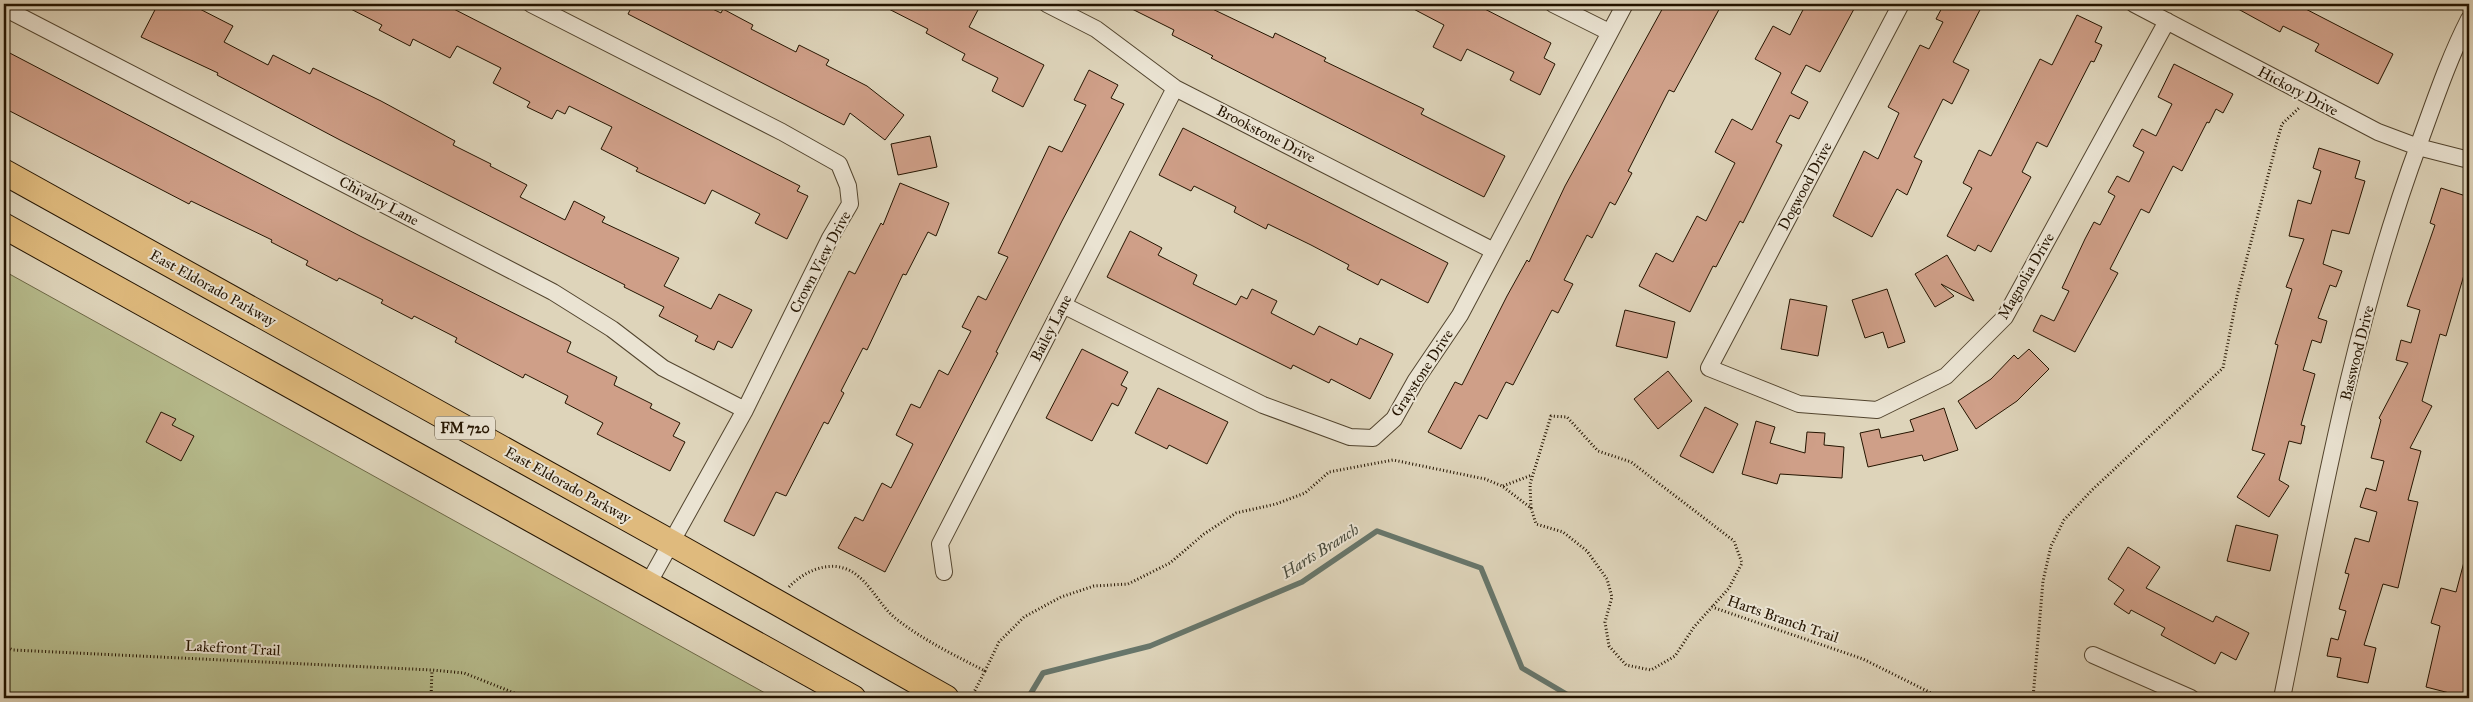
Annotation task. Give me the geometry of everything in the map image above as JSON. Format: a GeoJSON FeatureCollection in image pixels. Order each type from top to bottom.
{"type":"FeatureCollection","features":[{"type":"Feature","properties":{"kind":"main road","name":"East Eldorado Parkway"},"geometry":{"type":"LineString","coordinates":[[4,172],[670,542],[946,698]]}},
{"type":"Feature","properties":{"kind":"main road"},"geometry":{"type":"LineString","coordinates":[[4,226],[853,698]]}},
{"type":"Feature","properties":{"kind":"street","name":"Crown View Drive"},"geometry":{"type":"LineString","coordinates":[[531,4],[773,127],[839,164],[848,186],[850,204],[830,238],[745,410],[648,584]]}},
{"type":"Feature","properties":{"kind":"street","name":"Brookstone Drive"},"geometry":{"type":"LineString","coordinates":[[1047,4],[1096,29],[1175,88],[1494,251]]}},
{"type":"Feature","properties":{"kind":"street"},"geometry":{"type":"LineString","coordinates":[[1553,4],[1610,32]]}},
{"type":"Feature","properties":{"kind":"street","name":"Graystone Drive"},"geometry":{"type":"LineString","coordinates":[[1063,305],[1263,405],[1350,437],[1373,438],[1394,418],[1416,380],[1460,315],[1625,4]]}},
{"type":"Feature","properties":{"kind":"street","name":"Dogwood Drive"},"geometry":{"type":"LineString","coordinates":[[1708,368],[1901,4]]}},
{"type":"Feature","properties":{"kind":"street","name":"Hickory Drive"},"geometry":{"type":"LineString","coordinates":[[2134,4],[2378,132],[2418,147],[2469,160]]}},
{"type":"Feature","properties":{"kind":"street","name":"Chivalry Lane"},"geometry":{"type":"LineString","coordinates":[[4,8],[553,292],[612,329],[663,368],[745,410]]}},
{"type":"Feature","properties":{"kind":"street","name":"Basswood Drive"},"geometry":{"type":"LineString","coordinates":[[2282,698],[2335,437],[2389,226],[2454,48],[2469,19]]}},
{"type":"Feature","properties":{"kind":"street","name":"Magnolia Drive"},"geometry":{"type":"LineString","coordinates":[[1708,368],[1800,404],[1877,410],[1946,376],[2004,318],[2167,21]]}},
{"type":"Feature","properties":{"kind":"street","name":"Bailey Lane"},"geometry":{"type":"LineString","coordinates":[[944,572],[940,544],[1175,88]]}},
{"type":"Feature","properties":{"kind":"street"},"geometry":{"type":"LineString","coordinates":[[2093,655],[2191,698]]}},
{"type":"Feature","properties":{"kind":"path"},"geometry":{"type":"LineString","coordinates":[[2033,698],[2043,581],[2051,546],[2064,520],[2092,490],[2223,368],[2237,296],[2282,124],[2309,96]]}},
{"type":"Feature","properties":{"kind":"path"},"geometry":{"type":"LineString","coordinates":[[1531,508],[1533,475],[1551,416],[1567,417],[1598,451],[1631,462],[1734,541],[1742,563],[1729,588],[1712,607]]}},
{"type":"Feature","properties":{"kind":"path","name":"Harts Branch Trail"},"geometry":{"type":"LineString","coordinates":[[971,698],[999,642],[1024,617],[1061,597],[1094,586],[1128,584],[1170,563],[1204,534],[1236,513],[1276,504],[1306,493],[1329,472],[1393,460],[1485,479],[1502,486],[1531,508],[1536,524],[1563,532],[1587,551],[1608,579],[1612,597],[1605,622],[1609,646],[1626,665],[1651,670],[1675,656],[1694,627],[1712,607],[1863,659],[1941,698]]}},
{"type":"Feature","properties":{"kind":"path"},"geometry":{"type":"LineString","coordinates":[[1502,486],[1533,475]]}},
{"type":"Feature","properties":{"kind":"path"},"geometry":{"type":"LineString","coordinates":[[789,587],[798,577],[821,567],[848,570],[859,576],[887,613],[916,634],[985,671]]}},
{"type":"Feature","properties":{"kind":"path","name":"Lakefront Trail"},"geometry":{"type":"LineString","coordinates":[[4,646],[13,650],[464,673],[527,698]]}},
{"type":"Feature","properties":{"kind":"path"},"geometry":{"type":"LineString","coordinates":[[431,698],[432,670]]}},
{"type":"Feature","properties":{"kind":"green space"},"geometry":{"type":"Polygon","coordinates":[[[4,271],[774,698],[4,698],[4,271]]]}},
{"type":"Feature","properties":{"kind":"building"},"geometry":{"type":"Polygon","coordinates":[[[158,4],[190,4],[233,26],[224,42],[268,65],[273,55],[310,74],[313,68],[381,101],[455,141],[453,145],[527,185],[520,197],[565,220],[574,201],[605,217],[602,222],[679,258],[664,286],[711,309],[719,294],[752,310],[732,348],[718,341],[714,350],[695,341],[698,336],[659,316],[664,307],[624,287],[625,285],[340,140],[217,75],[218,73],[141,37],[158,4]]]}},
{"type":"Feature","properties":{"kind":"building"},"geometry":{"type":"Polygon","coordinates":[[[341,4],[444,4],[800,186],[797,191],[808,196],[787,239],[755,223],[760,214],[712,190],[705,204],[636,171],[638,168],[601,149],[612,127],[569,106],[565,114],[557,110],[552,119],[527,107],[530,102],[493,83],[501,68],[457,46],[450,58],[413,39],[410,46],[379,30],[382,25],[341,4]]]}},
{"type":"Feature","properties":{"kind":"building"},"geometry":{"type":"Polygon","coordinates":[[[633,4],[702,4],[721,13],[723,9],[753,25],[751,29],[796,52],[799,45],[829,60],[826,65],[867,86],[904,115],[885,140],[850,113],[844,125],[628,14],[633,4]]]}},
{"type":"Feature","properties":{"kind":"building"},"geometry":{"type":"Polygon","coordinates":[[[879,4],[971,4],[979,8],[969,27],[1044,65],[1023,107],[992,91],[998,78],[962,60],[965,54],[926,33],[928,29],[879,4]]]}},
{"type":"Feature","properties":{"kind":"building"},"geometry":{"type":"Polygon","coordinates":[[[1122,4],[1202,4],[1273,38],[1275,33],[1326,58],[1324,61],[1424,109],[1421,114],[1505,156],[1484,197],[1211,58],[1213,56],[1172,35],[1174,30],[1122,4]]]}},
{"type":"Feature","properties":{"kind":"building"},"geometry":{"type":"Polygon","coordinates":[[[1404,4],[1475,4],[1551,43],[1544,58],[1555,64],[1540,95],[1510,80],[1514,72],[1467,49],[1461,61],[1433,47],[1444,25],[1404,4]]]}},
{"type":"Feature","properties":{"kind":"building"},"geometry":{"type":"Polygon","coordinates":[[[1665,4],[1722,4],[1674,92],[1669,90],[1628,171],[1632,173],[1615,205],[1610,202],[1592,238],[1587,235],[1564,280],[1573,284],[1558,313],[1552,310],[1513,385],[1506,382],[1487,419],[1479,415],[1461,449],[1428,432],[1455,382],[1462,385],[1507,296],[1527,260],[1529,262],[1565,186],[1665,4]]]}},
{"type":"Feature","properties":{"kind":"building"},"geometry":{"type":"Polygon","coordinates":[[[1806,4],[1843,4],[1854,9],[1820,72],[1806,65],[1791,93],[1808,102],[1799,119],[1790,115],[1776,142],[1782,145],[1743,223],[1740,221],[1716,267],[1713,266],[1690,312],[1639,286],[1656,253],[1673,262],[1697,216],[1706,221],[1735,163],[1715,152],[1732,119],[1752,130],[1781,73],[1755,59],[1773,26],[1790,35],[1806,4]]]}},
{"type":"Feature","properties":{"kind":"building"},"geometry":{"type":"Polygon","coordinates":[[[1944,4],[1983,4],[1953,62],[1969,70],[1952,104],[1943,99],[1914,157],[1922,161],[1907,195],[1897,189],[1872,237],[1833,216],[1864,151],[1878,159],[1899,113],[1888,107],[1920,45],[1929,49],[1943,22],[1936,19],[1944,4]]]}},
{"type":"Feature","properties":{"kind":"building"},"geometry":{"type":"Polygon","coordinates":[[[2229,4],[2296,4],[2393,54],[2378,84],[2315,51],[2319,44],[2283,26],[2280,32],[2229,4]]]}},
{"type":"Feature","properties":{"kind":"building"},"geometry":{"type":"Polygon","coordinates":[[[2077,15],[2102,27],[2095,42],[2102,45],[2094,62],[2091,61],[2047,147],[2037,142],[2022,172],[2031,177],[1991,252],[1978,245],[1975,251],[1947,236],[1972,188],[1963,183],[1979,150],[1991,156],[2040,59],[2052,65],[2077,15]]]}},
{"type":"Feature","properties":{"kind":"building"},"geometry":{"type":"Polygon","coordinates":[[[4,50],[360,236],[571,342],[567,352],[617,377],[614,385],[652,404],[650,408],[680,423],[673,436],[685,442],[670,471],[597,434],[603,423],[565,403],[568,396],[525,374],[523,378],[455,342],[457,338],[414,316],[412,319],[381,303],[383,300],[339,278],[337,281],[306,265],[308,261],[271,242],[272,240],[191,201],[189,204],[4,108],[4,50]]]}},
{"type":"Feature","properties":{"kind":"building"},"geometry":{"type":"Polygon","coordinates":[[[2174,64],[2233,94],[2223,113],[2216,109],[2209,123],[2207,122],[2182,171],[2173,166],[2149,213],[2141,209],[2110,269],[2118,273],[2075,352],[2033,331],[2041,315],[2054,321],[2069,291],[2062,288],[2085,239],[2094,222],[2100,225],[2115,196],[2108,192],[2117,176],[2129,182],[2144,152],[2133,146],[2142,129],[2156,136],[2172,104],[2158,97],[2174,64]]]}},
{"type":"Feature","properties":{"kind":"building"},"geometry":{"type":"Polygon","coordinates":[[[1089,70],[1118,85],[1111,98],[1124,104],[1062,221],[996,352],[998,353],[885,572],[838,548],[855,517],[863,521],[882,483],[891,488],[913,444],[896,435],[911,404],[920,408],[939,370],[948,375],[971,331],[962,327],[978,296],[986,300],[1008,257],[998,253],[1049,146],[1062,152],[1086,105],[1074,100],[1089,70]]]}},
{"type":"Feature","properties":{"kind":"building"},"geometry":{"type":"Polygon","coordinates":[[[1183,128],[1448,263],[1428,303],[1381,279],[1378,285],[1347,269],[1349,265],[1311,245],[1268,224],[1266,229],[1234,212],[1236,207],[1194,186],[1191,191],[1159,175],[1183,128]]]}},
{"type":"Feature","properties":{"kind":"building"},"geometry":{"type":"Polygon","coordinates":[[[930,136],[937,167],[898,175],[891,144],[930,136]]]}},
{"type":"Feature","properties":{"kind":"building"},"geometry":{"type":"Polygon","coordinates":[[[2319,148],[2360,161],[2355,178],[2365,181],[2349,234],[2332,230],[2323,264],[2342,271],[2336,287],[2330,285],[2318,318],[2327,321],[2321,343],[2312,340],[2303,370],[2315,374],[2301,425],[2305,426],[2301,444],[2289,441],[2279,480],[2289,486],[2269,517],[2237,497],[2265,454],[2252,450],[2278,345],[2275,344],[2292,289],[2286,287],[2304,239],[2289,236],[2298,200],[2311,204],[2321,171],[2313,168],[2319,148]]]}},
{"type":"Feature","properties":{"kind":"building"},"geometry":{"type":"Polygon","coordinates":[[[900,183],[949,203],[936,236],[928,232],[906,275],[903,274],[867,350],[863,348],[841,391],[844,393],[828,424],[824,422],[786,496],[776,492],[754,536],[724,521],[849,271],[855,274],[881,223],[883,225],[900,183]]]}},
{"type":"Feature","properties":{"kind":"building"},"geometry":{"type":"Polygon","coordinates":[[[2441,188],[2469,197],[2469,258],[2446,336],[2440,334],[2422,401],[2432,406],[2410,448],[2421,451],[2408,500],[2418,502],[2398,588],[2383,584],[2364,645],[2376,648],[2368,683],[2337,677],[2341,658],[2327,656],[2331,638],[2338,640],[2346,611],[2339,609],[2349,574],[2345,573],[2355,538],[2369,542],[2377,512],[2360,507],[2366,488],[2376,491],[2384,461],[2371,458],[2381,420],[2379,418],[2408,363],[2396,360],[2401,340],[2411,343],[2420,310],[2407,306],[2435,225],[2430,223],[2441,188]]]}},
{"type":"Feature","properties":{"kind":"building"},"geometry":{"type":"Polygon","coordinates":[[[1130,231],[1162,248],[1158,255],[1197,275],[1193,284],[1236,305],[1241,296],[1247,299],[1252,289],[1277,301],[1271,313],[1314,335],[1319,326],[1357,345],[1360,338],[1393,354],[1370,399],[1331,379],[1329,383],[1293,365],[1291,369],[1107,277],[1130,231]]]}},
{"type":"Feature","properties":{"kind":"building"},"geometry":{"type":"Polygon","coordinates":[[[1947,255],[1974,301],[1941,284],[1954,296],[1935,307],[1915,274],[1947,255]]]}},
{"type":"Feature","properties":{"kind":"building"},"geometry":{"type":"Polygon","coordinates":[[[1887,289],[1905,342],[1888,348],[1883,332],[1865,338],[1852,300],[1887,289]]]}},
{"type":"Feature","properties":{"kind":"building"},"geometry":{"type":"Polygon","coordinates":[[[1790,299],[1827,306],[1818,356],[1781,349],[1790,299]]]}},
{"type":"Feature","properties":{"kind":"building"},"geometry":{"type":"Polygon","coordinates":[[[1625,310],[1675,322],[1667,358],[1616,346],[1625,310]]]}},
{"type":"Feature","properties":{"kind":"building"},"geometry":{"type":"Polygon","coordinates":[[[1082,349],[1128,372],[1121,385],[1127,388],[1118,406],[1112,403],[1092,441],[1046,418],[1082,349]]]}},
{"type":"Feature","properties":{"kind":"building"},"geometry":{"type":"Polygon","coordinates":[[[2029,349],[2049,369],[2017,401],[1976,429],[1958,401],[1991,379],[2014,355],[2018,359],[2029,349]]]}},
{"type":"Feature","properties":{"kind":"building"},"geometry":{"type":"Polygon","coordinates":[[[1668,371],[1692,401],[1658,429],[1634,399],[1668,371]]]}},
{"type":"Feature","properties":{"kind":"building"},"geometry":{"type":"Polygon","coordinates":[[[1158,388],[1228,422],[1207,464],[1169,445],[1167,449],[1135,433],[1158,388]]]}},
{"type":"Feature","properties":{"kind":"building"},"geometry":{"type":"Polygon","coordinates":[[[1705,407],[1738,424],[1713,473],[1680,456],[1705,407]]]}},
{"type":"Feature","properties":{"kind":"building"},"geometry":{"type":"Polygon","coordinates":[[[1944,408],[1958,450],[1924,461],[1922,455],[1868,467],[1860,433],[1879,429],[1881,438],[1914,431],[1910,420],[1944,408]]]}},
{"type":"Feature","properties":{"kind":"building"},"geometry":{"type":"Polygon","coordinates":[[[161,412],[176,419],[172,425],[194,436],[181,461],[146,442],[161,412]]]}},
{"type":"Feature","properties":{"kind":"building"},"geometry":{"type":"Polygon","coordinates":[[[1756,421],[1775,427],[1770,443],[1805,453],[1807,432],[1825,433],[1824,445],[1844,447],[1842,478],[1780,474],[1777,484],[1742,474],[1756,421]]]}},
{"type":"Feature","properties":{"kind":"building"},"geometry":{"type":"Polygon","coordinates":[[[2236,525],[2278,535],[2270,571],[2227,561],[2236,525]]]}},
{"type":"Feature","properties":{"kind":"building"},"geometry":{"type":"Polygon","coordinates":[[[2128,547],[2160,567],[2146,588],[2213,622],[2216,616],[2249,633],[2236,660],[2221,652],[2215,664],[2161,635],[2165,628],[2131,610],[2129,614],[2114,604],[2124,590],[2108,579],[2128,547]]]}},
{"type":"Feature","properties":{"kind":"building"},"geometry":{"type":"Polygon","coordinates":[[[2464,562],[2469,563],[2469,698],[2426,687],[2440,626],[2431,623],[2441,588],[2456,592],[2464,562]]]}},
{"type":"Feature","properties":{"kind":"waterway","name":"Harts Branch"},"geometry":{"type":"LineString","coordinates":[[1028,698],[1043,673],[1150,646],[1302,582],[1377,531],[1481,568],[1522,668],[1573,698]]}}]}
